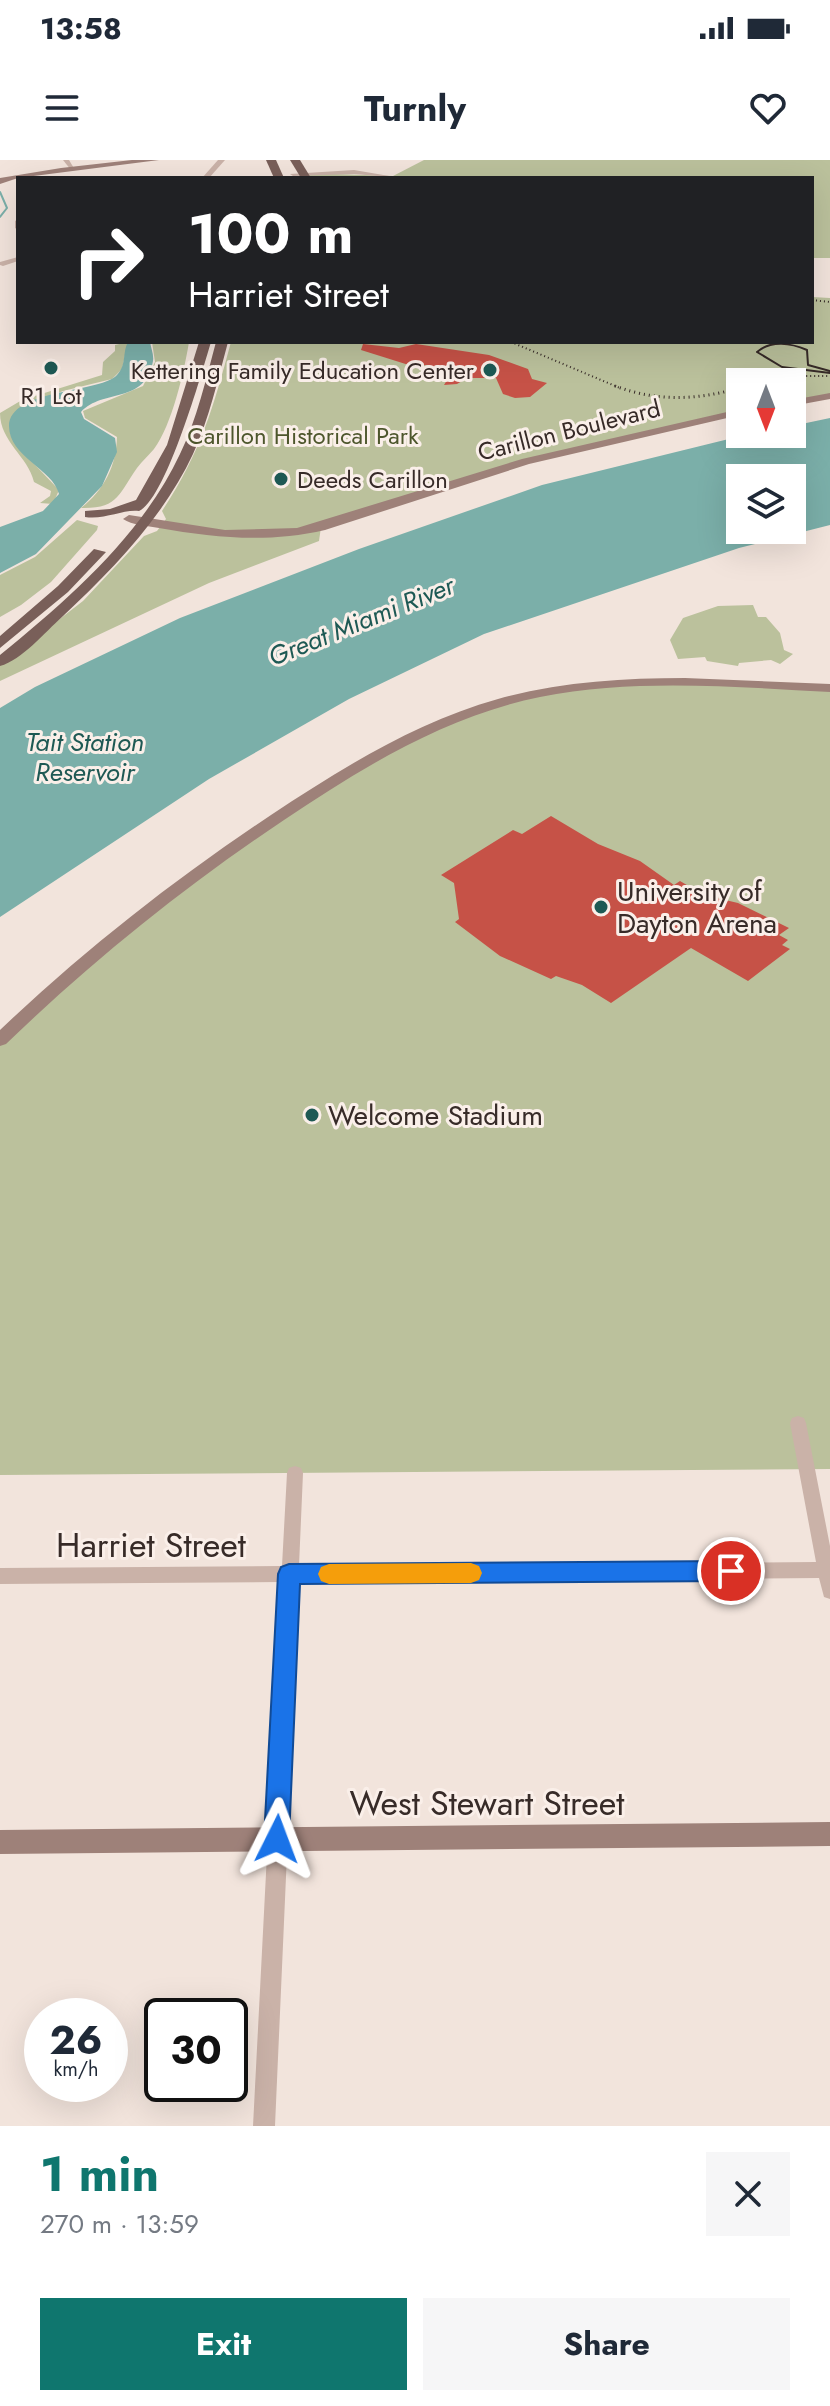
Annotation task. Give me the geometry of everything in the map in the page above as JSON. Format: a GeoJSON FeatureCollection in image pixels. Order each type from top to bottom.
{"type":"FeatureCollection","features":[{"type":"Feature","properties":{"kind":"main road"},"geometry":{"type":"LineString","coordinates":[[41,176],[73,169],[155,160]]}},
{"type":"Feature","properties":{"kind":"main road"},"geometry":{"type":"LineString","coordinates":[[284,160],[300,176]]}},
{"type":"Feature","properties":{"kind":"main road"},"geometry":{"type":"LineString","coordinates":[[295,160],[300,176]]}},
{"type":"Feature","properties":{"kind":"main road"},"geometry":{"type":"LineString","coordinates":[[0,644],[136,521],[173,445],[204,344]]}},
{"type":"Feature","properties":{"kind":"main road"},"geometry":{"type":"LineString","coordinates":[[0,662],[64,609],[174,478],[203,409],[221,344]]}},
{"type":"Feature","properties":{"kind":"main road"},"geometry":{"type":"LineString","coordinates":[[806,400],[830,396]]}},
{"type":"Feature","properties":{"kind":"main road","name":"Carillon Boulevard"},"geometry":{"type":"LineString","coordinates":[[136,521],[246,535],[305,531],[526,461],[726,415]]}},
{"type":"Feature","properties":{"kind":"main road"},"geometry":{"type":"LineString","coordinates":[[90,514],[111,513],[143,502]]}},
{"type":"Feature","properties":{"kind":"main road"},"geometry":{"type":"LineString","coordinates":[[0,1040],[134,922],[232,849],[353,770],[453,719],[525,696],[612,683],[677,682],[830,688]]}},
{"type":"Feature","properties":{"kind":"main road","name":"West Stewart Street"},"geometry":{"type":"LineString","coordinates":[[0,1842],[830,1834]]}},
{"type":"Feature","properties":{"kind":"street"},"geometry":{"type":"LineString","coordinates":[[66,160],[73,169]]}},
{"type":"Feature","properties":{"kind":"street"},"geometry":{"type":"LineString","coordinates":[[207,176],[222,160]]}},
{"type":"Feature","properties":{"kind":"street"},"geometry":{"type":"LineString","coordinates":[[300,176],[323,169],[381,176]]}},
{"type":"Feature","properties":{"kind":"street"},"geometry":{"type":"LineString","coordinates":[[3,264],[16,260]]}},
{"type":"Feature","properties":{"kind":"street"},"geometry":{"type":"LineString","coordinates":[[798,1423],[830,1591]]}},
{"type":"Feature","properties":{"kind":"street"},"geometry":{"type":"LineString","coordinates":[[264,2126],[295,1473]]}},
{"type":"Feature","properties":{"kind":"street","name":"Harriet Street"},"geometry":{"type":"LineString","coordinates":[[0,1576],[828,1570]]}},
{"type":"Feature","properties":{"kind":"green space"},"geometry":{"type":"Polygon","coordinates":[[[424,160],[830,160],[830,258],[814,258],[814,176],[393,176],[424,160]]]}},
{"type":"Feature","properties":{"kind":"green space"},"geometry":{"type":"Polygon","coordinates":[[[305,173],[393,176],[306,176],[305,173]]]}},
{"type":"Feature","properties":{"kind":"green space","name":"Carillon Historical Park"},"geometry":{"type":"Polygon","coordinates":[[[814,297],[830,298],[830,396],[806,400],[806,368],[726,368],[726,415],[526,461],[321,527],[319,541],[209,583],[0,681],[0,665],[83,601],[144,536],[157,531],[166,519],[162,511],[187,469],[204,429],[230,344],[814,344],[814,297]]]}},
{"type":"Feature","properties":{"kind":"green space"},"geometry":{"type":"Polygon","coordinates":[[[128,344],[122,369],[112,379],[63,391],[20,409],[20,449],[59,490],[53,504],[40,503],[50,496],[51,491],[34,482],[26,464],[4,432],[0,413],[22,400],[102,375],[103,362],[115,351],[115,345],[128,344]]]}},
{"type":"Feature","properties":{"kind":"green space"},"geometry":{"type":"Polygon","coordinates":[[[152,344],[189,344],[172,413],[160,439],[116,498],[103,506],[81,508],[97,493],[108,476],[117,437],[85,418],[83,411],[143,386],[155,362],[152,344]]]}},
{"type":"Feature","properties":{"kind":"green space"},"geometry":{"type":"Polygon","coordinates":[[[77,520],[98,526],[97,530],[51,582],[0,617],[0,575],[35,557],[77,520]]]}},
{"type":"Feature","properties":{"kind":"green space"},"geometry":{"type":"Polygon","coordinates":[[[753,605],[758,617],[766,617],[780,633],[784,650],[793,654],[780,664],[771,660],[739,663],[738,666],[707,661],[705,657],[678,659],[670,640],[683,618],[718,606],[753,605]]]}},
{"type":"Feature","properties":{"kind":"green space"},"geometry":{"type":"Polygon","coordinates":[[[612,683],[830,688],[830,1469],[0,1475],[0,1040],[232,849],[404,742],[504,702],[612,683]]]}},
{"type":"Feature","properties":{"kind":"water"},"geometry":{"type":"Polygon","coordinates":[[[127,344],[150,344],[153,359],[149,375],[133,390],[100,400],[81,412],[84,419],[115,438],[117,452],[102,486],[36,554],[0,573],[0,527],[43,511],[59,494],[49,477],[16,446],[9,426],[13,414],[38,398],[106,382],[122,368],[127,344]]]}},
{"type":"Feature","properties":{"kind":"water","name":"Tait Station Reservoir"},"geometry":{"type":"Polygon","coordinates":[[[830,418],[830,525],[806,531],[806,464],[726,464],[726,544],[755,544],[484,634],[349,699],[209,779],[0,917],[0,708],[35,687],[180,618],[359,549],[542,485],[726,440],[726,448],[806,448],[806,423],[830,418]]]}},
{"type":"Feature","properties":{"kind":"building","name":"Kettering Family Education Center"},"geometry":{"type":"Polygon","coordinates":[[[363,344],[399,348],[416,344],[489,355],[528,369],[532,379],[547,383],[530,397],[515,398],[503,394],[496,378],[467,378],[457,384],[444,385],[452,372],[428,365],[412,366],[361,350],[363,344]]]}},
{"type":"Feature","properties":{"kind":"building","name":"University of Dayton Arena"},"geometry":{"type":"Polygon","coordinates":[[[551,816],[598,844],[640,861],[674,885],[680,881],[704,895],[738,903],[789,928],[779,935],[788,940],[782,945],[790,949],[748,981],[691,948],[611,1003],[582,985],[556,976],[551,979],[500,956],[455,922],[459,919],[454,883],[441,875],[513,830],[522,834],[551,816]]]}},
{"type":"Feature","properties":{"kind":"waterway"},"geometry":{"type":"LineString","coordinates":[[0,192],[7,208],[0,217]]}},
{"type":"Feature","properties":{"kind":"tram line"},"geometry":{"type":"LineString","coordinates":[[830,371],[808,365],[807,350],[794,346],[775,344],[757,352],[782,367],[830,373]]}},
{"type":"Feature","properties":{"kind":"railway"},"geometry":{"type":"LineString","coordinates":[[814,300],[830,302]]}},
{"type":"Feature","properties":{"kind":"railway"},"geometry":{"type":"LineString","coordinates":[[516,344],[616,386]]}},
{"type":"Feature","properties":{"kind":"railway"},"geometry":{"type":"LineString","coordinates":[[806,376],[830,376]]}},
{"type":"Feature","properties":{"kind":"railway"},"geometry":{"type":"LineString","coordinates":[[616,386],[646,395],[677,398],[726,391]]}},
{"type":"Feature","properties":{"kind":"railway"},"geometry":{"type":"LineString","coordinates":[[616,386],[620,388]]}},
{"type":"Feature","properties":{"kind":"slow traffic"},"geometry":{"type":"LineString","coordinates":[[329,1574],[471,1573]]}},
{"type":"Feature","properties":{"kind":"place","name":"R1 Lot"},"geometry":{"type":"Point","coordinates":[51,368]}},
{"type":"Feature","properties":{"kind":"place","name":"Kettering Family Education Center"},"geometry":{"type":"Point","coordinates":[490,370]}},
{"type":"Feature","properties":{"kind":"place","name":"Deeds Carillon"},"geometry":{"type":"Point","coordinates":[281,479]}},
{"type":"Feature","properties":{"kind":"place","name":"University of Dayton Arena"},"geometry":{"type":"Point","coordinates":[601,907]}},
{"type":"Feature","properties":{"kind":"place","name":"Welcome Stadium"},"geometry":{"type":"Point","coordinates":[312,1115]}},
{"type":"Feature","properties":{"kind":"route"},"geometry":{"type":"LineString","coordinates":[[277,1839],[289,1574],[731,1571]]}},
{"type":"Feature","properties":{"kind":"water label","name":"Great Miami River"},"geometry":{"type":"Point","coordinates":[361,621]}}]}
